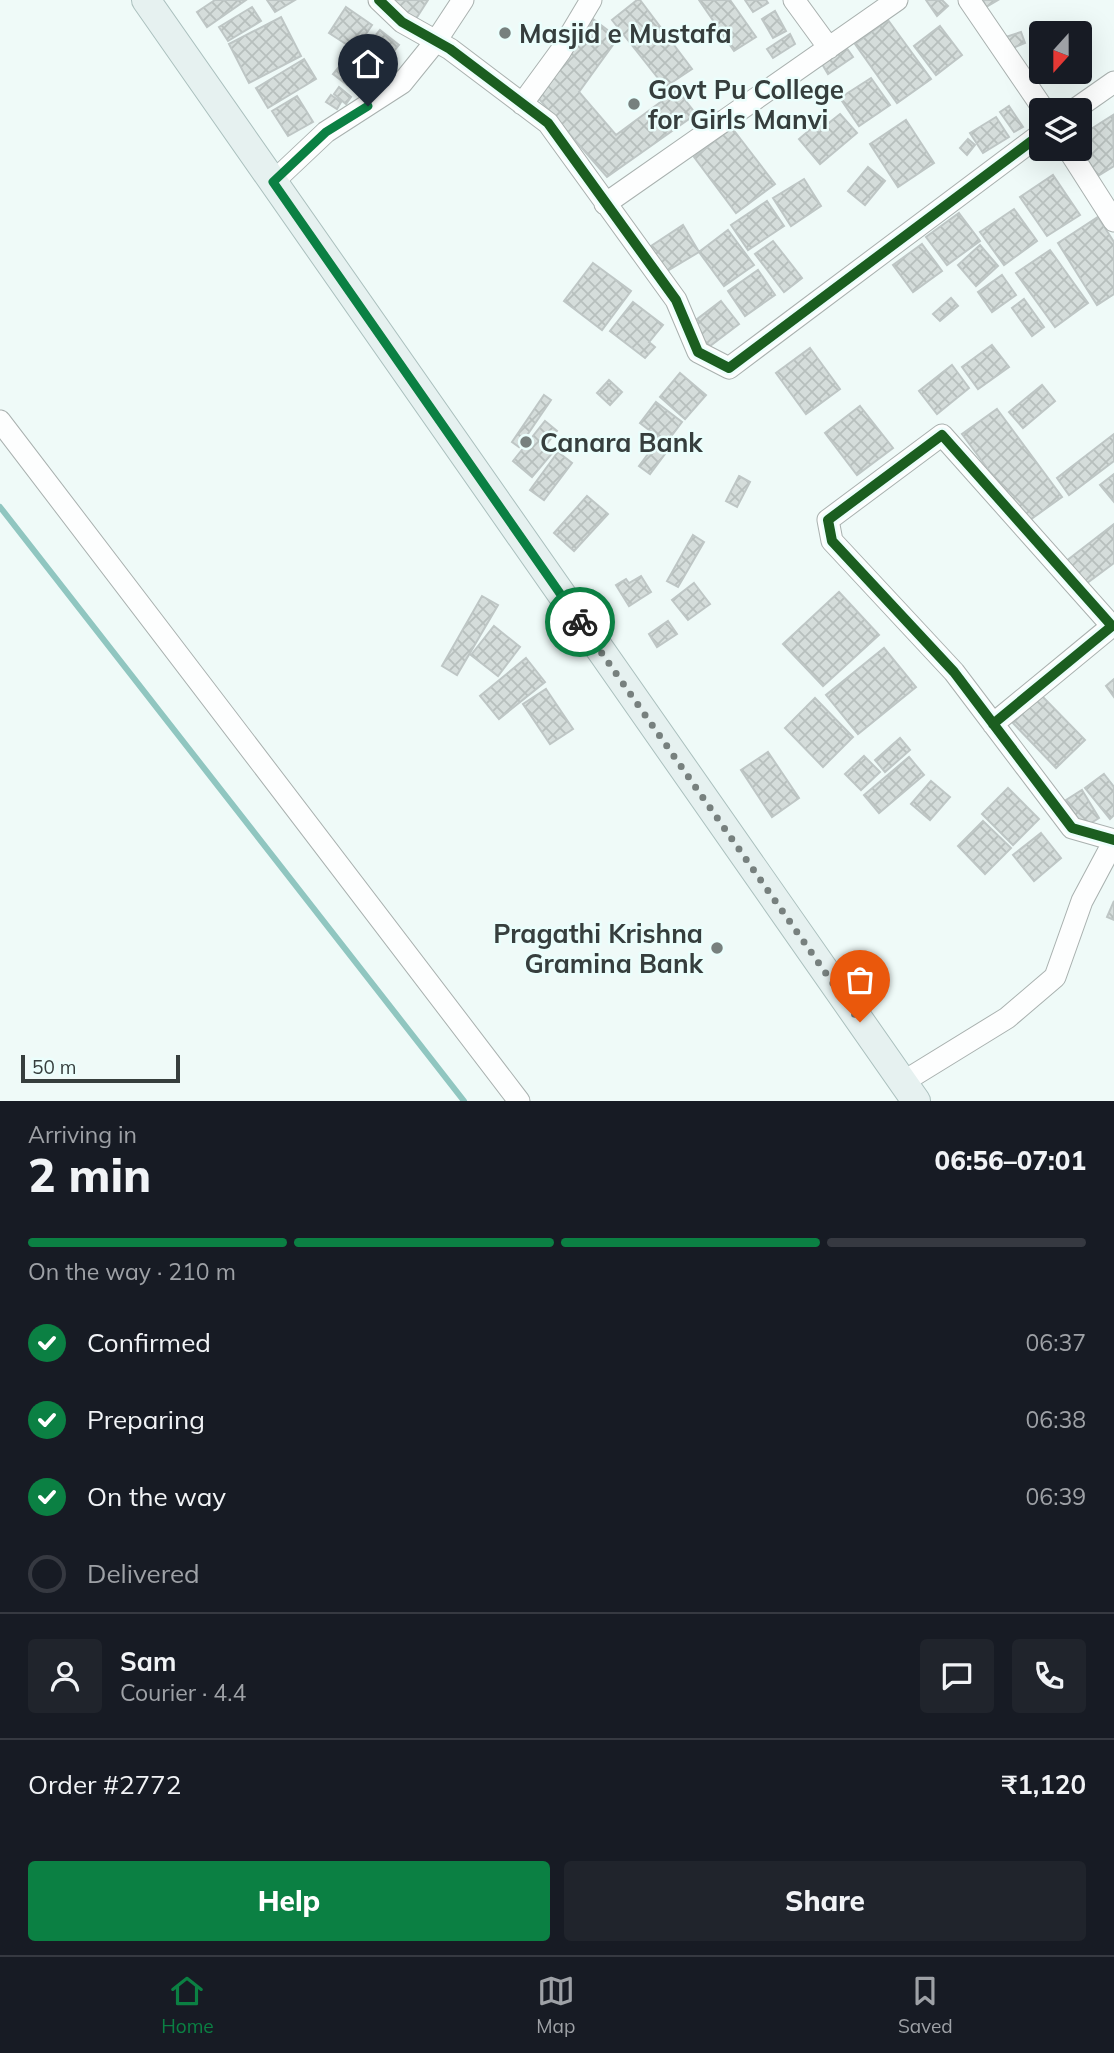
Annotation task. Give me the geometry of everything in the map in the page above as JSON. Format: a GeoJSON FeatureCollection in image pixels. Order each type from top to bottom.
{"type":"FeatureCollection","features":[{"type":"Feature","properties":{"kind":"main road"},"geometry":{"type":"LineString","coordinates":[[146,0],[909,1092]]}},
{"type":"Feature","properties":{"kind":"street"},"geometry":{"type":"LineString","coordinates":[[379,0],[402,22],[436,41],[548,123],[676,300],[698,352],[729,368],[1029,143]]}},
{"type":"Feature","properties":{"kind":"street"},"geometry":{"type":"LineString","coordinates":[[273,182],[326,132],[402,83],[436,41],[463,0]]}},
{"type":"Feature","properties":{"kind":"street"},"geometry":{"type":"LineString","coordinates":[[523,104],[560,52],[591,0]]}},
{"type":"Feature","properties":{"kind":"street"},"geometry":{"type":"LineString","coordinates":[[794,0],[829,48]]}},
{"type":"Feature","properties":{"kind":"street"},"geometry":{"type":"LineString","coordinates":[[605,204],[897,0]]}},
{"type":"Feature","properties":{"kind":"street"},"geometry":{"type":"LineString","coordinates":[[969,0],[1036,98]]}},
{"type":"Feature","properties":{"kind":"street"},"geometry":{"type":"LineString","coordinates":[[1091,98],[1114,82]]}},
{"type":"Feature","properties":{"kind":"street"},"geometry":{"type":"LineString","coordinates":[[1076,161],[1114,221]]}},
{"type":"Feature","properties":{"kind":"street"},"geometry":{"type":"LineString","coordinates":[[0,421],[519,1101]]}},
{"type":"Feature","properties":{"kind":"street"},"geometry":{"type":"LineString","coordinates":[[909,1092],[1007,1018],[1055,977],[1082,901],[1114,841],[1072,828],[993,724],[954,672],[832,541],[828,520],[942,435],[1113,626],[993,724]]}},
{"type":"Feature","properties":{"kind":"building"},"geometry":{"type":"Polygon","coordinates":[[[215,0],[246,0],[207,27],[197,12],[215,0]]]}},
{"type":"Feature","properties":{"kind":"building"},"geometry":{"type":"Polygon","coordinates":[[[267,0],[295,0],[275,12],[267,0]]]}},
{"type":"Feature","properties":{"kind":"building"},"geometry":{"type":"Polygon","coordinates":[[[393,0],[428,0],[414,22],[393,0]]]}},
{"type":"Feature","properties":{"kind":"building"},"geometry":{"type":"Polygon","coordinates":[[[640,0],[692,69],[665,87],[612,20],[640,0]]]}},
{"type":"Feature","properties":{"kind":"building"},"geometry":{"type":"Polygon","coordinates":[[[699,0],[730,0],[756,37],[734,51],[699,0]]]}},
{"type":"Feature","properties":{"kind":"building"},"geometry":{"type":"Polygon","coordinates":[[[745,0],[766,0],[768,3],[753,12],[745,0]]]}},
{"type":"Feature","properties":{"kind":"building"},"geometry":{"type":"Polygon","coordinates":[[[926,0],[942,0],[948,6],[937,16],[926,0]]]}},
{"type":"Feature","properties":{"kind":"building"},"geometry":{"type":"Polygon","coordinates":[[[983,0],[998,0],[986,7],[983,0]]]}},
{"type":"Feature","properties":{"kind":"building"},"geometry":{"type":"Polygon","coordinates":[[[252,7],[261,21],[228,41],[219,27],[252,7]]]}},
{"type":"Feature","properties":{"kind":"building"},"geometry":{"type":"Polygon","coordinates":[[[346,7],[372,25],[355,50],[329,33],[346,7]]]}},
{"type":"Feature","properties":{"kind":"building"},"geometry":{"type":"Polygon","coordinates":[[[775,11],[786,31],[773,38],[762,19],[775,11]]]}},
{"type":"Feature","properties":{"kind":"building"},"geometry":{"type":"Polygon","coordinates":[[[281,17],[301,56],[249,83],[229,44],[281,17]]]}},
{"type":"Feature","properties":{"kind":"building"},"geometry":{"type":"Polygon","coordinates":[[[593,19],[618,38],[579,92],[616,135],[677,90],[696,114],[607,177],[539,99],[593,19]]]}},
{"type":"Feature","properties":{"kind":"building"},"geometry":{"type":"Polygon","coordinates":[[[888,20],[931,79],[897,103],[855,44],[888,20]]]}},
{"type":"Feature","properties":{"kind":"building"},"geometry":{"type":"Polygon","coordinates":[[[940,26],[962,55],[936,75],[914,46],[940,26]]]}},
{"type":"Feature","properties":{"kind":"building"},"geometry":{"type":"Polygon","coordinates":[[[380,30],[399,45],[379,69],[360,54],[380,30]]]}},
{"type":"Feature","properties":{"kind":"building"},"geometry":{"type":"Polygon","coordinates":[[[1021,32],[1025,43],[1010,49],[1006,37],[1021,32]]]}},
{"type":"Feature","properties":{"kind":"building"},"geometry":{"type":"Polygon","coordinates":[[[790,34],[795,44],[773,58],[767,49],[790,34]]]}},
{"type":"Feature","properties":{"kind":"building"},"geometry":{"type":"Polygon","coordinates":[[[846,47],[853,57],[828,74],[822,64],[846,47]]]}},
{"type":"Feature","properties":{"kind":"building"},"geometry":{"type":"Polygon","coordinates":[[[348,56],[373,76],[359,94],[333,74],[348,56]]]}},
{"type":"Feature","properties":{"kind":"building"},"geometry":{"type":"Polygon","coordinates":[[[304,59],[316,79],[268,108],[256,88],[304,59]]]}},
{"type":"Feature","properties":{"kind":"building"},"geometry":{"type":"Polygon","coordinates":[[[871,78],[890,105],[859,126],[840,98],[871,78]]]}},
{"type":"Feature","properties":{"kind":"building"},"geometry":{"type":"Polygon","coordinates":[[[339,87],[351,97],[346,104],[334,94],[339,87]]]}},
{"type":"Feature","properties":{"kind":"building"},"geometry":{"type":"Polygon","coordinates":[[[331,95],[341,102],[337,109],[326,102],[331,95]]]}},
{"type":"Feature","properties":{"kind":"building"},"geometry":{"type":"Polygon","coordinates":[[[297,96],[313,122],[288,136],[272,111],[297,96]]]}},
{"type":"Feature","properties":{"kind":"building"},"geometry":{"type":"Polygon","coordinates":[[[1009,106],[1023,127],[1014,132],[1000,112],[1009,106]]]}},
{"type":"Feature","properties":{"kind":"building"},"geometry":{"type":"Polygon","coordinates":[[[840,114],[857,133],[820,164],[799,139],[820,121],[825,126],[840,114]]]}},
{"type":"Feature","properties":{"kind":"building"},"geometry":{"type":"Polygon","coordinates":[[[1113,115],[1114,166],[1098,176],[1088,161],[1092,161],[1092,128],[1113,115]]]}},
{"type":"Feature","properties":{"kind":"building"},"geometry":{"type":"Polygon","coordinates":[[[996,117],[1009,137],[983,153],[970,133],[996,117]]]}},
{"type":"Feature","properties":{"kind":"building"},"geometry":{"type":"Polygon","coordinates":[[[906,120],[934,163],[898,187],[870,144],[906,120]]]}},
{"type":"Feature","properties":{"kind":"building"},"geometry":{"type":"Polygon","coordinates":[[[732,128],[775,184],[736,213],[694,157],[732,128]]]}},
{"type":"Feature","properties":{"kind":"building"},"geometry":{"type":"Polygon","coordinates":[[[968,139],[975,145],[967,155],[960,148],[968,139]]]}},
{"type":"Feature","properties":{"kind":"building"},"geometry":{"type":"Polygon","coordinates":[[[868,167],[885,181],[865,205],[848,191],[868,167]]]}},
{"type":"Feature","properties":{"kind":"building"},"geometry":{"type":"Polygon","coordinates":[[[1053,175],[1080,215],[1047,236],[1020,197],[1053,175]]]}},
{"type":"Feature","properties":{"kind":"building"},"geometry":{"type":"Polygon","coordinates":[[[804,179],[821,206],[791,226],[773,198],[804,179]]]}},
{"type":"Feature","properties":{"kind":"building"},"geometry":{"type":"Polygon","coordinates":[[[767,201],[784,226],[748,250],[731,225],[767,201]]]}},
{"type":"Feature","properties":{"kind":"building"},"geometry":{"type":"Polygon","coordinates":[[[1014,209],[1037,241],[1004,265],[980,232],[1014,209]]]}},
{"type":"Feature","properties":{"kind":"building"},"geometry":{"type":"Polygon","coordinates":[[[959,213],[980,241],[947,265],[926,237],[959,213]]]}},
{"type":"Feature","properties":{"kind":"building"},"geometry":{"type":"Polygon","coordinates":[[[1098,217],[1114,242],[1114,294],[1097,305],[1058,243],[1098,217]]]}},
{"type":"Feature","properties":{"kind":"building"},"geometry":{"type":"Polygon","coordinates":[[[683,225],[699,252],[664,273],[648,248],[683,225]]]}},
{"type":"Feature","properties":{"kind":"building"},"geometry":{"type":"Polygon","coordinates":[[[728,230],[754,265],[724,286],[699,252],[728,230]]]}},
{"type":"Feature","properties":{"kind":"building"},"geometry":{"type":"Polygon","coordinates":[[[773,241],[802,278],[784,292],[755,254],[773,241]]]}},
{"type":"Feature","properties":{"kind":"building"},"geometry":{"type":"Polygon","coordinates":[[[922,244],[942,271],[913,292],[893,265],[922,244]]]}},
{"type":"Feature","properties":{"kind":"building"},"geometry":{"type":"Polygon","coordinates":[[[980,245],[998,266],[976,286],[958,265],[980,245]]]}},
{"type":"Feature","properties":{"kind":"building"},"geometry":{"type":"Polygon","coordinates":[[[1050,250],[1088,303],[1055,327],[1016,273],[1050,250]]]}},
{"type":"Feature","properties":{"kind":"building"},"geometry":{"type":"Polygon","coordinates":[[[593,263],[631,291],[602,330],[564,301],[593,263]]]}},
{"type":"Feature","properties":{"kind":"building"},"geometry":{"type":"Polygon","coordinates":[[[758,270],[775,295],[745,316],[728,291],[758,270]]]}},
{"type":"Feature","properties":{"kind":"building"},"geometry":{"type":"Polygon","coordinates":[[[1002,275],[1016,295],[992,312],[978,292],[1002,275]]]}},
{"type":"Feature","properties":{"kind":"building"},"geometry":{"type":"Polygon","coordinates":[[[951,298],[958,306],[940,321],[933,314],[951,298]]]}},
{"type":"Feature","properties":{"kind":"building"},"geometry":{"type":"Polygon","coordinates":[[[1024,299],[1044,327],[1032,336],[1012,308],[1024,299]]]}},
{"type":"Feature","properties":{"kind":"building"},"geometry":{"type":"Polygon","coordinates":[[[721,301],[739,324],[706,349],[688,326],[721,301]]]}},
{"type":"Feature","properties":{"kind":"building"},"geometry":{"type":"Polygon","coordinates":[[[633,302],[663,325],[649,342],[655,347],[645,358],[610,331],[633,302]]]}},
{"type":"Feature","properties":{"kind":"building"},"geometry":{"type":"Polygon","coordinates":[[[992,345],[1009,367],[978,389],[962,367],[992,345]]]}},
{"type":"Feature","properties":{"kind":"building"},"geometry":{"type":"Polygon","coordinates":[[[810,348],[840,389],[806,414],[776,373],[810,348]]]}},
{"type":"Feature","properties":{"kind":"building"},"geometry":{"type":"Polygon","coordinates":[[[952,365],[969,388],[937,414],[919,391],[952,365]]]}},
{"type":"Feature","properties":{"kind":"building"},"geometry":{"type":"Polygon","coordinates":[[[680,373],[706,395],[685,419],[660,397],[680,373]]]}},
{"type":"Feature","properties":{"kind":"building"},"geometry":{"type":"Polygon","coordinates":[[[609,380],[622,392],[610,405],[597,393],[609,380]]]}},
{"type":"Feature","properties":{"kind":"building"},"geometry":{"type":"Polygon","coordinates":[[[1042,385],[1055,401],[1023,428],[1009,412],[1042,385]]]}},
{"type":"Feature","properties":{"kind":"building"},"geometry":{"type":"Polygon","coordinates":[[[544,395],[551,400],[519,447],[512,442],[544,395]]]}},
{"type":"Feature","properties":{"kind":"building"},"geometry":{"type":"Polygon","coordinates":[[[656,402],[682,422],[666,443],[640,423],[656,402]]]}},
{"type":"Feature","properties":{"kind":"building"},"geometry":{"type":"Polygon","coordinates":[[[860,406],[893,448],[857,475],[825,433],[860,406]]]}},
{"type":"Feature","properties":{"kind":"building"},"geometry":{"type":"Polygon","coordinates":[[[997,409],[1062,497],[1027,522],[962,434],[997,409]]]}},
{"type":"Feature","properties":{"kind":"building"},"geometry":{"type":"Polygon","coordinates":[[[545,421],[557,431],[546,445],[554,451],[532,477],[513,461],[545,421]]]}},
{"type":"Feature","properties":{"kind":"building"},"geometry":{"type":"Polygon","coordinates":[[[1114,434],[1114,461],[1069,495],[1057,478],[1114,434]]]}},
{"type":"Feature","properties":{"kind":"building"},"geometry":{"type":"Polygon","coordinates":[[[654,446],[665,454],[650,474],[639,466],[654,446]]]}},
{"type":"Feature","properties":{"kind":"building"},"geometry":{"type":"Polygon","coordinates":[[[558,452],[572,463],[544,500],[530,490],[558,452]]]}},
{"type":"Feature","properties":{"kind":"building"},"geometry":{"type":"Polygon","coordinates":[[[1114,474],[1114,502],[1100,485],[1114,474]]]}},
{"type":"Feature","properties":{"kind":"building"},"geometry":{"type":"Polygon","coordinates":[[[739,476],[750,482],[737,507],[726,501],[739,476]]]}},
{"type":"Feature","properties":{"kind":"building"},"geometry":{"type":"Polygon","coordinates":[[[587,496],[608,514],[574,551],[554,533],[587,496]]]}},
{"type":"Feature","properties":{"kind":"building"},"geometry":{"type":"Polygon","coordinates":[[[1114,524],[1114,563],[1083,586],[1065,562],[1114,524]]]}},
{"type":"Feature","properties":{"kind":"building"},"geometry":{"type":"Polygon","coordinates":[[[693,535],[704,542],[678,587],[667,581],[693,535]]]}},
{"type":"Feature","properties":{"kind":"building"},"geometry":{"type":"Polygon","coordinates":[[[641,576],[651,592],[629,606],[616,585],[626,579],[629,583],[641,576]]]}},
{"type":"Feature","properties":{"kind":"building"},"geometry":{"type":"Polygon","coordinates":[[[694,583],[710,604],[688,620],[672,600],[694,583]]]}},
{"type":"Feature","properties":{"kind":"building"},"geometry":{"type":"Polygon","coordinates":[[[839,592],[879,635],[823,686],[783,644],[839,592]]]}},
{"type":"Feature","properties":{"kind":"building"},"geometry":{"type":"Polygon","coordinates":[[[482,596],[498,605],[457,675],[442,666],[482,596]]]}},
{"type":"Feature","properties":{"kind":"building"},"geometry":{"type":"Polygon","coordinates":[[[668,621],[677,634],[657,647],[649,634],[668,621]]]}},
{"type":"Feature","properties":{"kind":"building"},"geometry":{"type":"Polygon","coordinates":[[[494,626],[520,647],[498,676],[471,655],[494,626]]]}},
{"type":"Feature","properties":{"kind":"building"},"geometry":{"type":"Polygon","coordinates":[[[884,648],[916,687],[858,734],[826,695],[884,648]]]}},
{"type":"Feature","properties":{"kind":"building"},"geometry":{"type":"Polygon","coordinates":[[[526,658],[545,682],[499,719],[480,696],[526,658]]]}},
{"type":"Feature","properties":{"kind":"building"},"geometry":{"type":"Polygon","coordinates":[[[1114,679],[1114,697],[1106,686],[1114,679]]]}},
{"type":"Feature","properties":{"kind":"building"},"geometry":{"type":"Polygon","coordinates":[[[546,689],[573,729],[550,744],[523,704],[546,689]]]}},
{"type":"Feature","properties":{"kind":"building"},"geometry":{"type":"Polygon","coordinates":[[[1039,693],[1085,740],[1056,768],[1010,720],[1039,693]]]}},
{"type":"Feature","properties":{"kind":"building"},"geometry":{"type":"Polygon","coordinates":[[[815,698],[853,737],[823,767],[785,728],[815,698]]]}},
{"type":"Feature","properties":{"kind":"building"},"geometry":{"type":"Polygon","coordinates":[[[900,738],[910,750],[885,772],[875,760],[900,738]]]}},
{"type":"Feature","properties":{"kind":"building"},"geometry":{"type":"Polygon","coordinates":[[[768,752],[799,798],[772,817],[741,770],[768,752]]]}},
{"type":"Feature","properties":{"kind":"building"},"geometry":{"type":"Polygon","coordinates":[[[864,756],[880,772],[861,790],[845,774],[864,756]]]}},
{"type":"Feature","properties":{"kind":"building"},"geometry":{"type":"Polygon","coordinates":[[[909,757],[924,775],[879,813],[864,795],[909,757]]]}},
{"type":"Feature","properties":{"kind":"building"},"geometry":{"type":"Polygon","coordinates":[[[1104,774],[1114,787],[1114,815],[1110,819],[1085,788],[1104,774]]]}},
{"type":"Feature","properties":{"kind":"building"},"geometry":{"type":"Polygon","coordinates":[[[931,781],[950,797],[930,820],[911,804],[931,781]]]}},
{"type":"Feature","properties":{"kind":"building"},"geometry":{"type":"Polygon","coordinates":[[[1008,788],[1039,819],[1013,845],[982,814],[1008,788]]]}},
{"type":"Feature","properties":{"kind":"building"},"geometry":{"type":"Polygon","coordinates":[[[1082,790],[1099,818],[1083,828],[1066,800],[1082,790]]]}},
{"type":"Feature","properties":{"kind":"building"},"geometry":{"type":"Polygon","coordinates":[[[983,821],[1011,848],[985,874],[958,846],[983,821]]]}},
{"type":"Feature","properties":{"kind":"building"},"geometry":{"type":"Polygon","coordinates":[[[1041,833],[1061,858],[1034,881],[1013,855],[1041,833]]]}},
{"type":"Feature","properties":{"kind":"building"},"geometry":{"type":"Polygon","coordinates":[[[1114,901],[1114,920],[1107,917],[1114,901]]]}},
{"type":"Feature","properties":{"kind":"waterway"},"geometry":{"type":"LineString","coordinates":[[0,507],[464,1101]]}},
{"type":"Feature","properties":{"kind":"cycle path"},"geometry":{"type":"LineString","coordinates":[[379,0],[402,22],[450,49],[548,123],[676,300],[698,352],[729,368],[1029,143]]}},
{"type":"Feature","properties":{"kind":"cycle path"},"geometry":{"type":"LineString","coordinates":[[993,724],[1112,626],[942,435],[828,520],[832,541],[954,672],[1072,828],[1114,840]]}},
{"type":"Feature","properties":{"kind":"way so far"},"geometry":{"type":"LineString","coordinates":[[580,622],[860,1022]]}},
{"type":"Feature","properties":{"kind":"place","name":"Masjid e Mustafa"},"geometry":{"type":"Point","coordinates":[505,33]}},
{"type":"Feature","properties":{"kind":"place","name":"Govt Pu College for Girls Manvi"},"geometry":{"type":"Point","coordinates":[634,104]}},
{"type":"Feature","properties":{"kind":"place","name":"Canara Bank"},"geometry":{"type":"Point","coordinates":[526,442]}},
{"type":"Feature","properties":{"kind":"place","name":"Pragathi Krishna Gramina Bank"},"geometry":{"type":"Point","coordinates":[717,948]}},
{"type":"Feature","properties":{"kind":"route"},"geometry":{"type":"LineString","coordinates":[[368,106],[326,132],[273,182],[580,622]]}}]}
